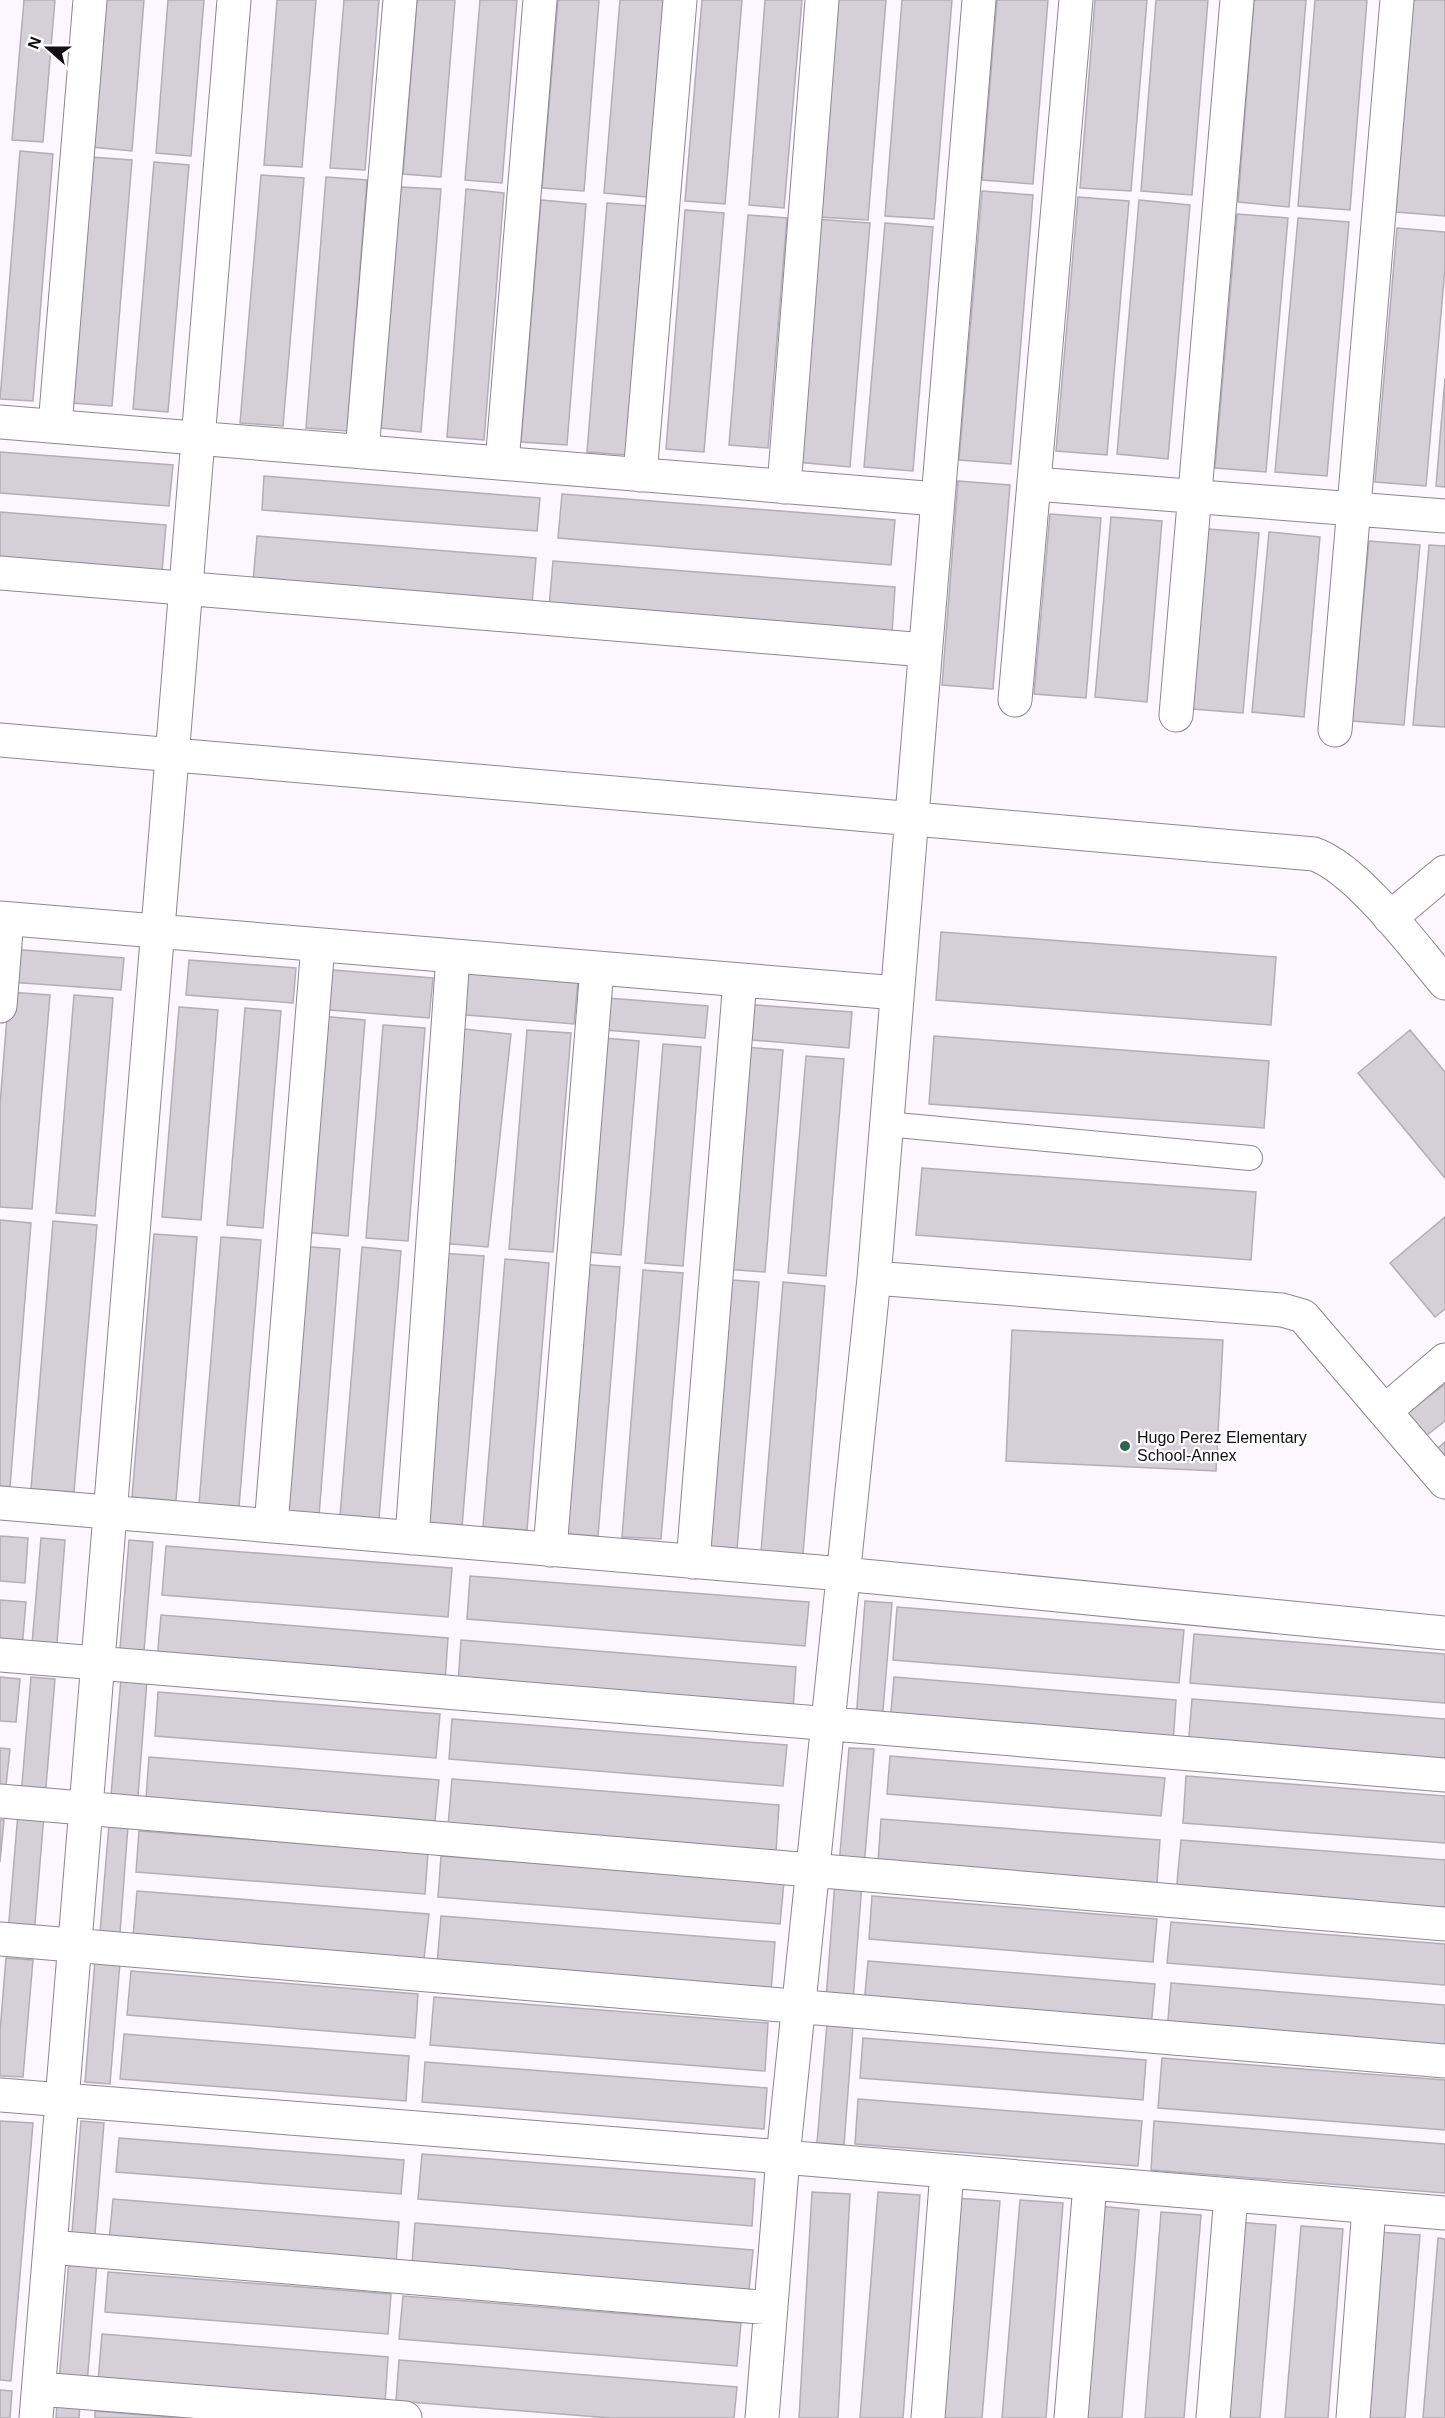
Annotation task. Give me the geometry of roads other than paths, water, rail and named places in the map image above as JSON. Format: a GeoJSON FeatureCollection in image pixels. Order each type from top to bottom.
{"type":"FeatureCollection","features":[{"type":"Feature","properties":{"kind":"street"},"geometry":{"type":"LineString","coordinates":[[55,426],[90,0]]}},
{"type":"Feature","properties":{"kind":"street"},"geometry":{"type":"LineString","coordinates":[[234,0],[37,2404],[405,2418]]}},
{"type":"Feature","properties":{"kind":"street"},"geometry":{"type":"LineString","coordinates":[[362,452],[400,0]]}},
{"type":"Feature","properties":{"kind":"street"},"geometry":{"type":"LineString","coordinates":[[502,463],[540,0]]}},
{"type":"Feature","properties":{"kind":"street"},"geometry":{"type":"LineString","coordinates":[[640,475],[680,0]]}},
{"type":"Feature","properties":{"kind":"street"},"geometry":{"type":"LineString","coordinates":[[784,487],[822,0]]}},
{"type":"Feature","properties":{"kind":"street"},"geometry":{"type":"LineString","coordinates":[[762,2418],[783,2157],[874,1278],[979,0]]}},
{"type":"Feature","properties":{"kind":"street"},"geometry":{"type":"LineString","coordinates":[[1015,700],[1076,0]]}},
{"type":"Feature","properties":{"kind":"street"},"geometry":{"type":"LineString","coordinates":[[1176,715],[1237,0]]}},
{"type":"Feature","properties":{"kind":"street"},"geometry":{"type":"LineString","coordinates":[[1335,730],[1397,0]]}},
{"type":"Feature","properties":{"kind":"street"},"geometry":{"type":"LineString","coordinates":[[0,422],[937,499]]}},
{"type":"Feature","properties":{"kind":"street"},"geometry":{"type":"LineString","coordinates":[[1035,484],[1445,516]]}},
{"type":"Feature","properties":{"kind":"street"},"geometry":{"type":"LineString","coordinates":[[0,573],[925,650]]}},
{"type":"Feature","properties":{"kind":"street"},"geometry":{"type":"LineString","coordinates":[[0,740],[172,753],[910,821],[1314,855],[1329,860],[1346,873],[1390,918],[1445,983]]}},
{"type":"Feature","properties":{"kind":"street"},"geometry":{"type":"LineString","coordinates":[[1390,918],[1445,872]]}},
{"type":"Feature","properties":{"kind":"street"},"geometry":{"type":"LineString","coordinates":[[0,1006],[4,918],[897,993]]}},
{"type":"Feature","properties":{"kind":"street"},"geometry":{"type":"LineString","coordinates":[[271,1526],[318,945]]}},
{"type":"Feature","properties":{"kind":"street"},"geometry":{"type":"LineString","coordinates":[[412,1538],[453,956]]}},
{"type":"Feature","properties":{"kind":"street"},"geometry":{"type":"LineString","coordinates":[[550,1550],[597,968]]}},
{"type":"Feature","properties":{"kind":"street"},"geometry":{"type":"LineString","coordinates":[[693,1562],[740,980]]}},
{"type":"Feature","properties":{"kind":"street"},"geometry":{"type":"LineString","coordinates":[[874,1278],[1282,1310],[1303,1316],[1445,1482]]}},
{"type":"Feature","properties":{"kind":"street"},"geometry":{"type":"LineString","coordinates":[[1385,1411],[1445,1360]]}},
{"type":"Feature","properties":{"kind":"street"},"geometry":{"type":"LineString","coordinates":[[0,1503],[843,1574],[1445,1634]]}},
{"type":"Feature","properties":{"kind":"street"},"geometry":{"type":"LineString","coordinates":[[0,1655],[1445,1775]]}},
{"type":"Feature","properties":{"kind":"street"},"geometry":{"type":"LineString","coordinates":[[0,1801],[1445,1924]]}},
{"type":"Feature","properties":{"kind":"street"},"geometry":{"type":"LineString","coordinates":[[0,1939],[1445,2061]]}},
{"type":"Feature","properties":{"kind":"street"},"geometry":{"type":"LineString","coordinates":[[0,2095],[783,2157],[1445,2213]]}},
{"type":"Feature","properties":{"kind":"street"},"geometry":{"type":"LineString","coordinates":[[928,2418],[947,2171]]}},
{"type":"Feature","properties":{"kind":"street"},"geometry":{"type":"LineString","coordinates":[[1071,2418],[1090,2184]]}},
{"type":"Feature","properties":{"kind":"street"},"geometry":{"type":"LineString","coordinates":[[1213,2418],[1231,2195]]}},
{"type":"Feature","properties":{"kind":"street"},"geometry":{"type":"LineString","coordinates":[[1353,2418],[1369,2208]]}},
{"type":"Feature","properties":{"kind":"street"},"geometry":{"type":"LineString","coordinates":[[50,2247],[771,2308]]}},
{"type":"Feature","properties":{"kind":"lane"},"geometry":{"type":"LineString","coordinates":[[886,1124],[1250,1158]]}},
{"type":"Feature","properties":{"kind":"place","name":"Hugo Perez Elementary School-Annex"},"geometry":{"type":"Point","coordinates":[1125,1446]}}]}
